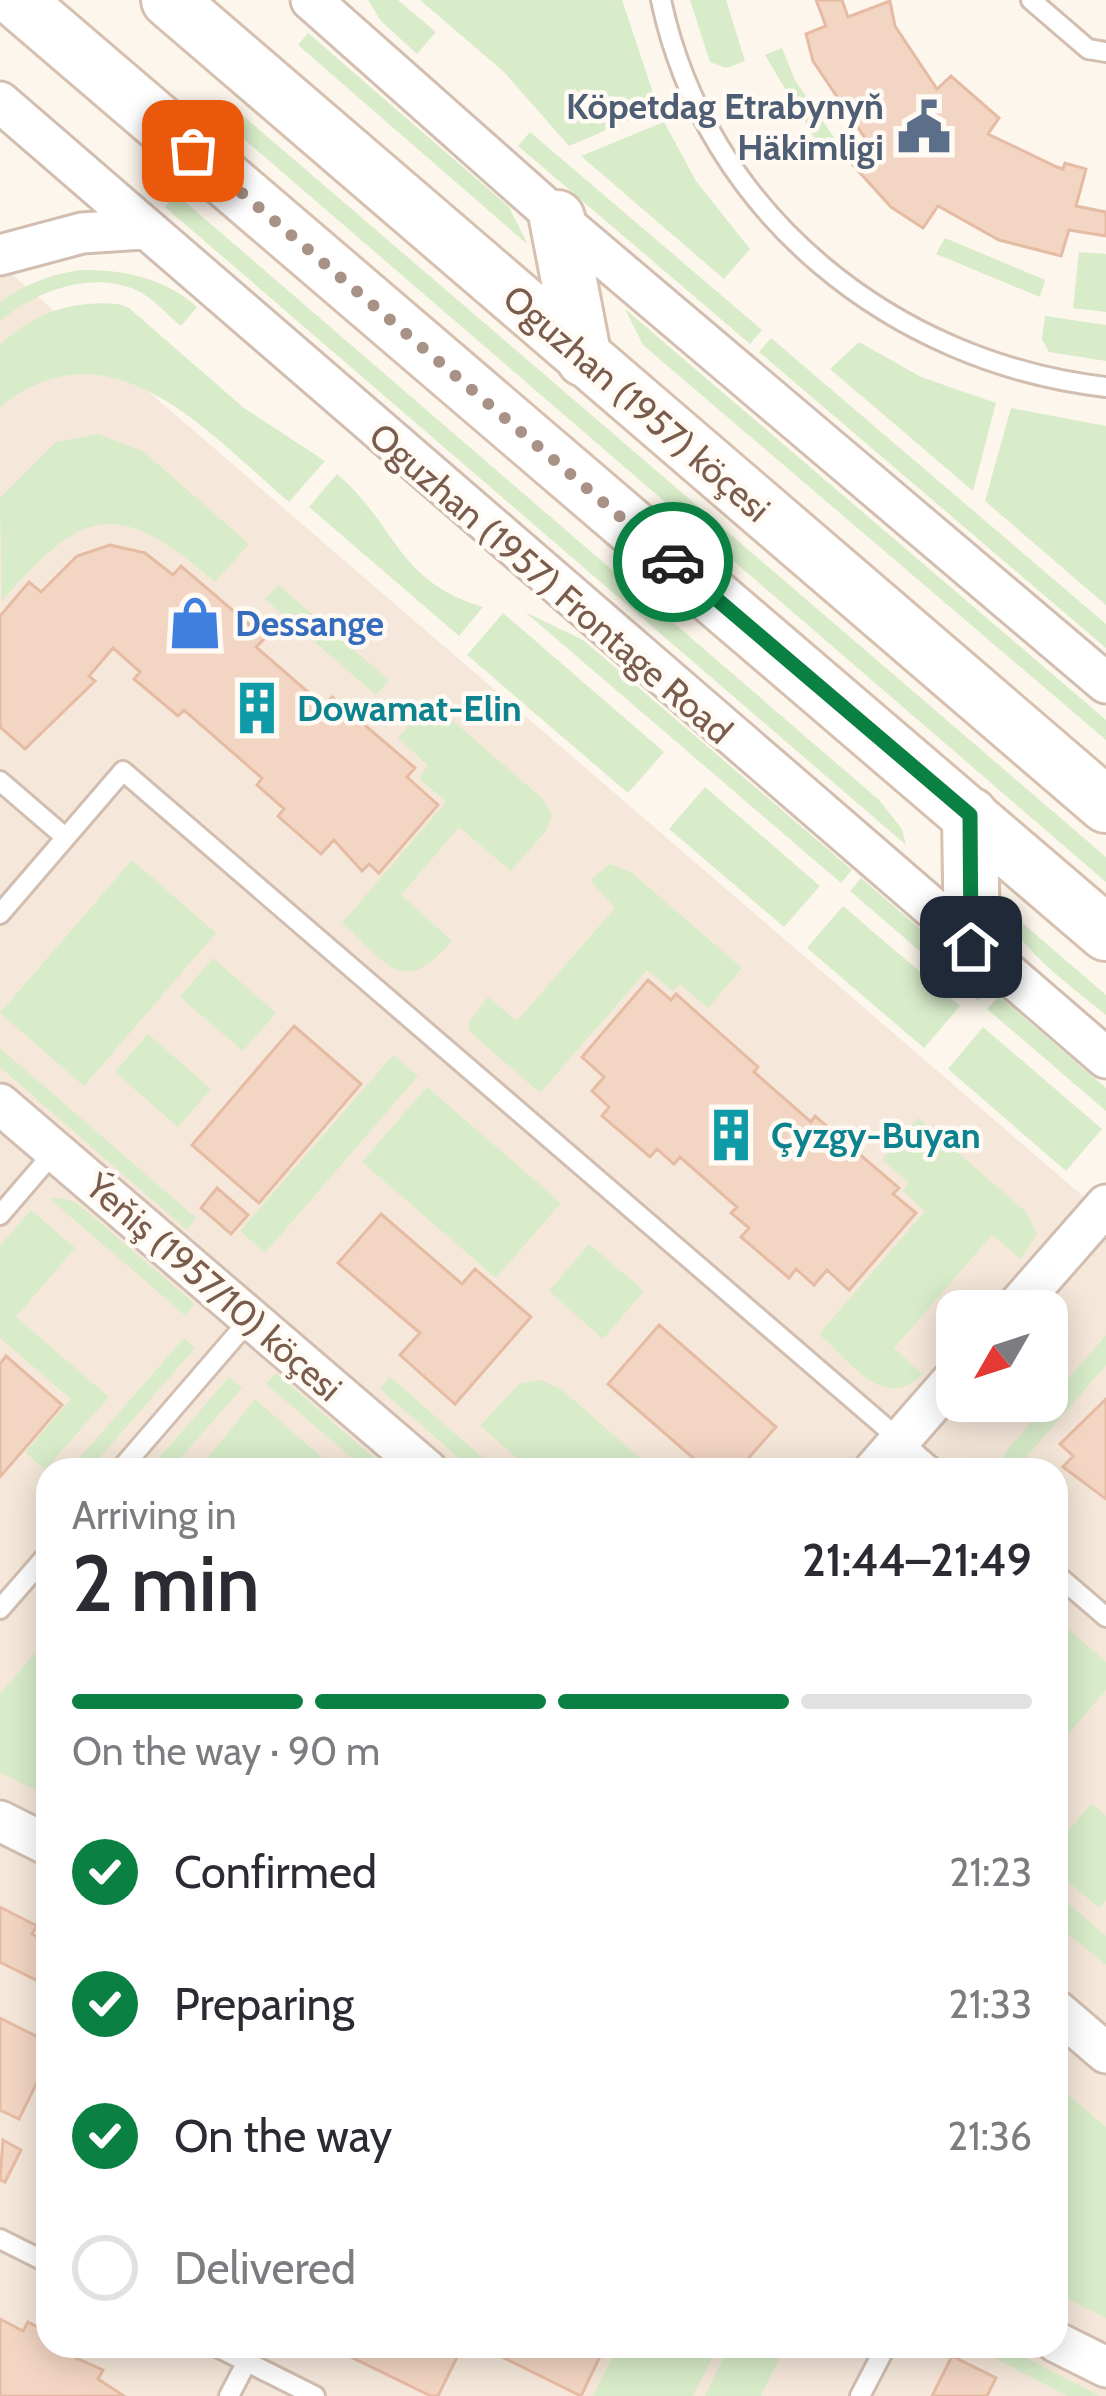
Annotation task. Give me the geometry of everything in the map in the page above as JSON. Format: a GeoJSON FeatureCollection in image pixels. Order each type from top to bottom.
{"type":"FeatureCollection","features":[{"type":"Feature","properties":{"kind":"main road"},"geometry":{"type":"LineString","coordinates":[[16,0],[1106,933]]}},
{"type":"Feature","properties":{"kind":"main road","name":"Oguzhan (1957) köçesi"},"geometry":{"type":"LineString","coordinates":[[169,0],[1106,805]]}},
{"type":"Feature","properties":{"kind":"main road"},"geometry":{"type":"LineString","coordinates":[[557,218],[584,358]]}},
{"type":"Feature","properties":{"kind":"main road"},"geometry":{"type":"LineString","coordinates":[[970,815],[971,947]]}},
{"type":"Feature","properties":{"kind":"street"},"geometry":{"type":"LineString","coordinates":[[310,0],[338,15],[557,218],[1106,682]]}},
{"type":"Feature","properties":{"kind":"street","name":"Oguzhan (1957) Frontage Road"},"geometry":{"type":"LineString","coordinates":[[0,102],[971,947],[1106,1058]]}},
{"type":"Feature","properties":{"kind":"street"},"geometry":{"type":"LineString","coordinates":[[0,255],[50,239],[143,229]]}},
{"type":"Feature","properties":{"kind":"street","name":"Ýeňiş (1957/10) köçesi"},"geometry":{"type":"LineString","coordinates":[[0,1104],[413,1458]]}},
{"type":"Feature","properties":{"kind":"street"},"geometry":{"type":"LineString","coordinates":[[1034,1290],[1100,1225]]}},
{"type":"Feature","properties":{"kind":"street"},"geometry":{"type":"LineString","coordinates":[[884,1458],[936,1399]]}},
{"type":"Feature","properties":{"kind":"street"},"geometry":{"type":"LineString","coordinates":[[0,1822],[36,1839]]}},
{"type":"Feature","properties":{"kind":"street"},"geometry":{"type":"LineString","coordinates":[[1068,2020],[1106,2053]]}},
{"type":"Feature","properties":{"kind":"street"},"geometry":{"type":"LineString","coordinates":[[1068,2348],[1106,2367]]}},
{"type":"Feature","properties":{"kind":"lane"},"geometry":{"type":"LineString","coordinates":[[661,0],[704,121],[733,169],[802,249],[895,320],[942,346],[1010,369],[1106,387]]}},
{"type":"Feature","properties":{"kind":"lane"},"geometry":{"type":"LineString","coordinates":[[1030,0],[1088,50],[1106,52]]}},
{"type":"Feature","properties":{"kind":"lane"},"geometry":{"type":"LineString","coordinates":[[0,914],[123,771],[921,1458]]}},
{"type":"Feature","properties":{"kind":"lane"},"geometry":{"type":"LineString","coordinates":[[0,781],[65,838]]}},
{"type":"Feature","properties":{"kind":"lane"},"geometry":{"type":"LineString","coordinates":[[0,1215],[55,1151]]}},
{"type":"Feature","properties":{"kind":"lane"},"geometry":{"type":"LineString","coordinates":[[130,1458],[250,1318]]}},
{"type":"Feature","properties":{"kind":"lane"},"geometry":{"type":"LineString","coordinates":[[0,1610],[36,1567]]}},
{"type":"Feature","properties":{"kind":"lane"},"geometry":{"type":"LineString","coordinates":[[1068,1584],[1106,1617]]}},
{"type":"Feature","properties":{"kind":"lane"},"geometry":{"type":"LineString","coordinates":[[0,2239],[36,2257]]}},
{"type":"Feature","properties":{"kind":"lane"},"geometry":{"type":"LineString","coordinates":[[229,2396],[248,2358]]}},
{"type":"Feature","properties":{"kind":"lane"},"geometry":{"type":"LineString","coordinates":[[256,2358],[315,2396]]}},
{"type":"Feature","properties":{"kind":"lane"},"geometry":{"type":"LineString","coordinates":[[860,2396],[880,2358]]}},
{"type":"Feature","properties":{"kind":"shaded area"},"geometry":{"type":"Polygon","coordinates":[[[0,264],[1106,1216],[1106,2396],[0,2396],[0,264]]]}},
{"type":"Feature","properties":{"kind":"green space"},"geometry":{"type":"Polygon","coordinates":[[[368,0],[398,0],[436,32],[417,54],[381,21],[368,0]]]}},
{"type":"Feature","properties":{"kind":"green space"},"geometry":{"type":"Polygon","coordinates":[[[420,0],[622,0],[658,108],[569,146],[504,72],[420,0]]]}},
{"type":"Feature","properties":{"kind":"green space"},"geometry":{"type":"Polygon","coordinates":[[[690,0],[726,0],[745,61],[726,68],[710,62],[690,0]]]}},
{"type":"Feature","properties":{"kind":"green space"},"geometry":{"type":"Polygon","coordinates":[[[308,33],[509,207],[528,245],[298,45],[308,33]]]}},
{"type":"Feature","properties":{"kind":"green space"},"geometry":{"type":"Polygon","coordinates":[[[782,48],[795,80],[837,142],[823,152],[765,55],[782,48]]]}},
{"type":"Feature","properties":{"kind":"green space"},"geometry":{"type":"Polygon","coordinates":[[[241,114],[1106,857],[1106,882],[230,127],[241,114]]]}},
{"type":"Feature","properties":{"kind":"green space"},"geometry":{"type":"Polygon","coordinates":[[[664,122],[696,181],[750,249],[724,279],[581,156],[664,122]]]}},
{"type":"Feature","properties":{"kind":"green space"},"geometry":{"type":"Polygon","coordinates":[[[530,132],[762,330],[750,344],[518,146],[530,132]]]}},
{"type":"Feature","properties":{"kind":"green space"},"geometry":{"type":"Polygon","coordinates":[[[176,194],[879,800],[902,829],[906,845],[165,207],[176,194]]]}},
{"type":"Feature","properties":{"kind":"green space"},"geometry":{"type":"Polygon","coordinates":[[[945,238],[1045,280],[1040,297],[936,254],[945,238]]]}},
{"type":"Feature","properties":{"kind":"green space"},"geometry":{"type":"Polygon","coordinates":[[[1079,252],[1106,254],[1106,312],[1073,308],[1079,252]]]}},
{"type":"Feature","properties":{"kind":"green space"},"geometry":{"type":"Polygon","coordinates":[[[80,270],[143,277],[197,307],[181,326],[136,290],[118,284],[82,283],[46,293],[0,321],[0,302],[9,296],[38,281],[80,270]]]}},
{"type":"Feature","properties":{"kind":"green space"},"geometry":{"type":"Polygon","coordinates":[[[118,304],[129,308],[244,408],[325,461],[289,502],[192,418],[156,395],[119,380],[81,374],[41,382],[0,407],[0,345],[54,311],[118,304]]]}},
{"type":"Feature","properties":{"kind":"green space"},"geometry":{"type":"Polygon","coordinates":[[[625,309],[1106,720],[1106,740],[643,345],[625,309]]]}},
{"type":"Feature","properties":{"kind":"green space"},"geometry":{"type":"Polygon","coordinates":[[[1045,316],[1106,325],[1106,361],[1049,352],[1042,339],[1045,316]]]}},
{"type":"Feature","properties":{"kind":"green space"},"geometry":{"type":"Polygon","coordinates":[[[771,338],[1106,624],[1106,648],[759,352],[771,338]]]}},
{"type":"Feature","properties":{"kind":"green space"},"geometry":{"type":"Polygon","coordinates":[[[859,342],[921,377],[996,403],[973,491],[830,369],[859,342]]]}},
{"type":"Feature","properties":{"kind":"green space"},"geometry":{"type":"Polygon","coordinates":[[[1011,408],[1106,426],[1106,605],[985,501],[1011,408]]]}},
{"type":"Feature","properties":{"kind":"green space"},"geometry":{"type":"Polygon","coordinates":[[[98,434],[144,452],[249,544],[215,582],[152,536],[127,526],[103,524],[56,546],[2,601],[0,498],[56,442],[98,434]]]}},
{"type":"Feature","properties":{"kind":"green space"},"geometry":{"type":"Polygon","coordinates":[[[337,474],[414,567],[454,596],[483,607],[459,636],[309,507],[337,474]]]}},
{"type":"Feature","properties":{"kind":"green space"},"geometry":{"type":"Polygon","coordinates":[[[278,585],[389,680],[376,695],[265,599],[278,585]]]}},
{"type":"Feature","properties":{"kind":"green space"},"geometry":{"type":"Polygon","coordinates":[[[525,612],[583,640],[852,870],[841,883],[525,612]]]}},
{"type":"Feature","properties":{"kind":"green space"},"geometry":{"type":"Polygon","coordinates":[[[503,613],[664,752],[628,793],[467,655],[503,613]]]}},
{"type":"Feature","properties":{"kind":"green space"},"geometry":{"type":"Polygon","coordinates":[[[430,701],[544,800],[552,816],[546,831],[511,871],[459,827],[401,895],[452,941],[435,959],[407,972],[384,962],[342,923],[446,802],[419,778],[428,765],[398,738],[430,701]]]}},
{"type":"Feature","properties":{"kind":"green space"},"geometry":{"type":"Polygon","coordinates":[[[705,787],[820,886],[784,927],[669,829],[705,787]]]}},
{"type":"Feature","properties":{"kind":"green space"},"geometry":{"type":"Polygon","coordinates":[[[132,860],[216,933],[84,1086],[0,1013],[132,860]]]}},
{"type":"Feature","properties":{"kind":"green space"},"geometry":{"type":"Polygon","coordinates":[[[610,864],[632,873],[742,968],[708,1008],[680,984],[673,991],[647,970],[540,1093],[470,1032],[469,1022],[488,997],[517,1021],[615,908],[590,880],[610,864]]]}},
{"type":"Feature","properties":{"kind":"green space"},"geometry":{"type":"Polygon","coordinates":[[[861,878],[989,988],[978,1001],[850,891],[861,878]]]}},
{"type":"Feature","properties":{"kind":"green space"},"geometry":{"type":"Polygon","coordinates":[[[843,906],[960,1006],[924,1048],[807,948],[843,906]]]}},
{"type":"Feature","properties":{"kind":"green space"},"geometry":{"type":"Polygon","coordinates":[[[1012,914],[1106,995],[1106,1015],[1033,953],[1013,925],[1012,914]]]}},
{"type":"Feature","properties":{"kind":"green space"},"geometry":{"type":"Polygon","coordinates":[[[213,958],[276,1013],[243,1051],[180,997],[213,958]]]}},
{"type":"Feature","properties":{"kind":"green space"},"geometry":{"type":"Polygon","coordinates":[[[999,996],[1106,1088],[1106,1111],[987,1009],[999,996]]]}},
{"type":"Feature","properties":{"kind":"green space"},"geometry":{"type":"Polygon","coordinates":[[[983,1027],[1102,1129],[1066,1171],[948,1069],[983,1027]]]}},
{"type":"Feature","properties":{"kind":"green space"},"geometry":{"type":"Polygon","coordinates":[[[148,1034],[211,1089],[178,1127],[115,1072],[148,1034]]]}},
{"type":"Feature","properties":{"kind":"green space"},"geometry":{"type":"Polygon","coordinates":[[[0,1048],[196,1218],[187,1230],[0,1067],[0,1048]]]}},
{"type":"Feature","properties":{"kind":"green space"},"geometry":{"type":"Polygon","coordinates":[[[393,1055],[418,1076],[265,1253],[240,1231],[393,1055]]]}},
{"type":"Feature","properties":{"kind":"green space"},"geometry":{"type":"Polygon","coordinates":[[[427,1087],[561,1203],[496,1278],[362,1162],[427,1087]]]}},
{"type":"Feature","properties":{"kind":"green space"},"geometry":{"type":"Polygon","coordinates":[[[918,1118],[1026,1212],[1037,1234],[1021,1259],[992,1235],[944,1290],[936,1290],[936,1300],[894,1348],[922,1374],[895,1388],[868,1379],[819,1334],[925,1211],[903,1191],[909,1183],[882,1160],[918,1118]]]}},
{"type":"Feature","properties":{"kind":"green space"},"geometry":{"type":"Polygon","coordinates":[[[50,1199],[77,1203],[195,1304],[186,1316],[50,1199]]]}},
{"type":"Feature","properties":{"kind":"green space"},"geometry":{"type":"Polygon","coordinates":[[[31,1210],[75,1248],[16,1317],[109,1397],[56,1458],[36,1458],[36,1462],[25,1452],[71,1399],[0,1338],[0,1246],[31,1210]]]}},
{"type":"Feature","properties":{"kind":"green space"},"geometry":{"type":"Polygon","coordinates":[[[589,1244],[644,1291],[603,1339],[549,1291],[589,1244]]]}},
{"type":"Feature","properties":{"kind":"green space"},"geometry":{"type":"Polygon","coordinates":[[[1106,1335],[1106,1365],[1068,1409],[1068,1379],[1106,1335]]]}},
{"type":"Feature","properties":{"kind":"green space"},"geometry":{"type":"Polygon","coordinates":[[[184,1338],[195,1348],[99,1458],[79,1458],[184,1338]]]}},
{"type":"Feature","properties":{"kind":"green space"},"geometry":{"type":"Polygon","coordinates":[[[276,1373],[374,1458],[352,1458],[266,1384],[276,1373]]]}},
{"type":"Feature","properties":{"kind":"green space"},"geometry":{"type":"Polygon","coordinates":[[[229,1377],[242,1388],[181,1458],[159,1458],[229,1377]]]}},
{"type":"Feature","properties":{"kind":"green space"},"geometry":{"type":"Polygon","coordinates":[[[390,1377],[483,1458],[459,1458],[380,1389],[390,1377]]]}},
{"type":"Feature","properties":{"kind":"green space"},"geometry":{"type":"Polygon","coordinates":[[[540,1380],[561,1389],[640,1458],[517,1458],[480,1426],[519,1384],[540,1380]]]}},
{"type":"Feature","properties":{"kind":"green space"},"geometry":{"type":"Polygon","coordinates":[[[255,1399],[322,1458],[208,1458],[255,1399]]]}},
{"type":"Feature","properties":{"kind":"green space"},"geometry":{"type":"Polygon","coordinates":[[[1031,1422],[1057,1422],[1025,1458],[1003,1458],[1031,1422]]]}},
{"type":"Feature","properties":{"kind":"green space"},"geometry":{"type":"Polygon","coordinates":[[[1068,1629],[1106,1662],[1106,1690],[1068,1734],[1068,1629]]]}},
{"type":"Feature","properties":{"kind":"green space"},"geometry":{"type":"Polygon","coordinates":[[[36,1652],[36,1790],[0,1773],[0,1694],[36,1652]]]}},
{"type":"Feature","properties":{"kind":"green space"},"geometry":{"type":"Polygon","coordinates":[[[1092,1803],[1106,1816],[1106,1900],[1099,1908],[1068,1881],[1068,1831],[1092,1803]]]}},
{"type":"Feature","properties":{"kind":"green space"},"geometry":{"type":"Polygon","coordinates":[[[1068,1903],[1106,1936],[1106,1965],[1068,1934],[1068,1903]]]}},
{"type":"Feature","properties":{"kind":"green space"},"geometry":{"type":"Polygon","coordinates":[[[1068,2095],[1106,2127],[1106,2318],[1068,2299],[1068,2095]]]}},
{"type":"Feature","properties":{"kind":"green space"},"geometry":{"type":"Polygon","coordinates":[[[612,2358],[712,2358],[693,2396],[593,2396],[612,2358]]]}},
{"type":"Feature","properties":{"kind":"green space"},"geometry":{"type":"Polygon","coordinates":[[[723,2358],[779,2359],[761,2396],[705,2396],[723,2358]]]}},
{"type":"Feature","properties":{"kind":"green space"},"geometry":{"type":"Polygon","coordinates":[[[994,2358],[1026,2358],[1100,2396],[1068,2396],[994,2358]]]}},
{"type":"Feature","properties":{"kind":"building","name":"Köpetdag Etrabynyň Häkimligi"},"geometry":{"type":"Polygon","coordinates":[[[816,0],[842,0],[848,17],[890,1],[895,26],[937,89],[951,76],[999,118],[988,134],[1057,167],[1063,169],[1065,163],[1086,169],[1076,206],[1106,212],[1106,236],[1069,230],[1061,256],[999,240],[938,206],[923,228],[891,207],[852,164],[871,147],[813,61],[806,34],[826,26],[816,0]]]}},
{"type":"Feature","properties":{"kind":"building","name":"Dowamat-Elin"},"geometry":{"type":"Polygon","coordinates":[[[110,545],[145,553],[173,575],[181,566],[265,638],[256,647],[324,706],[332,697],[415,768],[407,777],[438,805],[379,873],[369,864],[362,871],[334,840],[321,854],[278,816],[284,809],[257,785],[262,778],[184,710],[178,716],[134,679],[140,672],[113,648],[89,676],[95,681],[25,749],[0,727],[0,616],[29,582],[41,592],[77,556],[110,545]]]}},
{"type":"Feature","properties":{"kind":"building","name":"Çyzgy-Buyan"},"geometry":{"type":"Polygon","coordinates":[[[648,980],[671,1000],[676,994],[811,1122],[815,1116],[899,1188],[893,1194],[916,1213],[849,1290],[827,1270],[814,1285],[796,1269],[789,1278],[741,1237],[749,1228],[731,1213],[737,1207],[680,1157],[674,1164],[657,1149],[650,1157],[602,1116],[609,1107],[592,1091],[604,1077],[582,1057],[648,980]]]}},
{"type":"Feature","properties":{"kind":"building"},"geometry":{"type":"Polygon","coordinates":[[[294,1026],[361,1084],[259,1203],[192,1145],[294,1026]]]}},
{"type":"Feature","properties":{"kind":"building"},"geometry":{"type":"Polygon","coordinates":[[[217,1188],[248,1215],[231,1234],[201,1208],[217,1188]]]}},
{"type":"Feature","properties":{"kind":"building"},"geometry":{"type":"Polygon","coordinates":[[[381,1214],[462,1284],[475,1269],[531,1317],[455,1404],[400,1355],[420,1333],[338,1263],[381,1214]]]}},
{"type":"Feature","properties":{"kind":"building"},"geometry":{"type":"Polygon","coordinates":[[[659,1325],[776,1427],[749,1458],[693,1458],[608,1384],[659,1325]]]}},
{"type":"Feature","properties":{"kind":"building"},"geometry":{"type":"Polygon","coordinates":[[[6,1356],[62,1405],[0,1477],[0,1364],[6,1356]]]}},
{"type":"Feature","properties":{"kind":"building"},"geometry":{"type":"Polygon","coordinates":[[[1106,1399],[1106,1499],[1068,1471],[1073,1456],[1060,1444],[1106,1399]]]}},
{"type":"Feature","properties":{"kind":"building"},"geometry":{"type":"Polygon","coordinates":[[[0,1907],[36,1925],[32,1934],[36,1936],[36,1980],[0,1962],[0,1907]]]}},
{"type":"Feature","properties":{"kind":"building"},"geometry":{"type":"Polygon","coordinates":[[[0,2018],[36,2036],[36,2084],[19,2119],[0,2110],[0,2018]]]}},
{"type":"Feature","properties":{"kind":"building"},"geometry":{"type":"Polygon","coordinates":[[[3,2140],[21,2150],[5,2182],[0,2180],[3,2140]]]}},
{"type":"Feature","properties":{"kind":"building"},"geometry":{"type":"Polygon","coordinates":[[[0,2319],[23,2331],[28,2322],[36,2326],[36,2358],[76,2358],[103,2370],[98,2379],[124,2396],[0,2396],[0,2319]]]}},
{"type":"Feature","properties":{"kind":"building"},"geometry":{"type":"Polygon","coordinates":[[[353,2358],[457,2358],[438,2396],[353,2358]]]}},
{"type":"Feature","properties":{"kind":"building"},"geometry":{"type":"Polygon","coordinates":[[[504,2358],[599,2358],[581,2396],[504,2358]]]}},
{"type":"Feature","properties":{"kind":"building"},"geometry":{"type":"Polygon","coordinates":[[[951,2358],[996,2378],[987,2396],[932,2396],[951,2358]]]}},
{"type":"Feature","properties":{"kind":"way so far"},"geometry":{"type":"LineString","coordinates":[[193,151],[673,562]]}},
{"type":"Feature","properties":{"kind":"place","name":"Köpetdag Etrabynyň Häkimligi"},"geometry":{"type":"Point","coordinates":[924,127]}},
{"type":"Feature","properties":{"kind":"place","name":"Dessange"},"geometry":{"type":"Point","coordinates":[195,623]}},
{"type":"Feature","properties":{"kind":"place","name":"Dowamat-Elin"},"geometry":{"type":"Point","coordinates":[257,708]}},
{"type":"Feature","properties":{"kind":"place","name":"Çyzgy-Buyan"},"geometry":{"type":"Point","coordinates":[731,1135]}},
{"type":"Feature","properties":{"kind":"route"},"geometry":{"type":"LineString","coordinates":[[673,562],[970,815],[971,947]]}}]}
